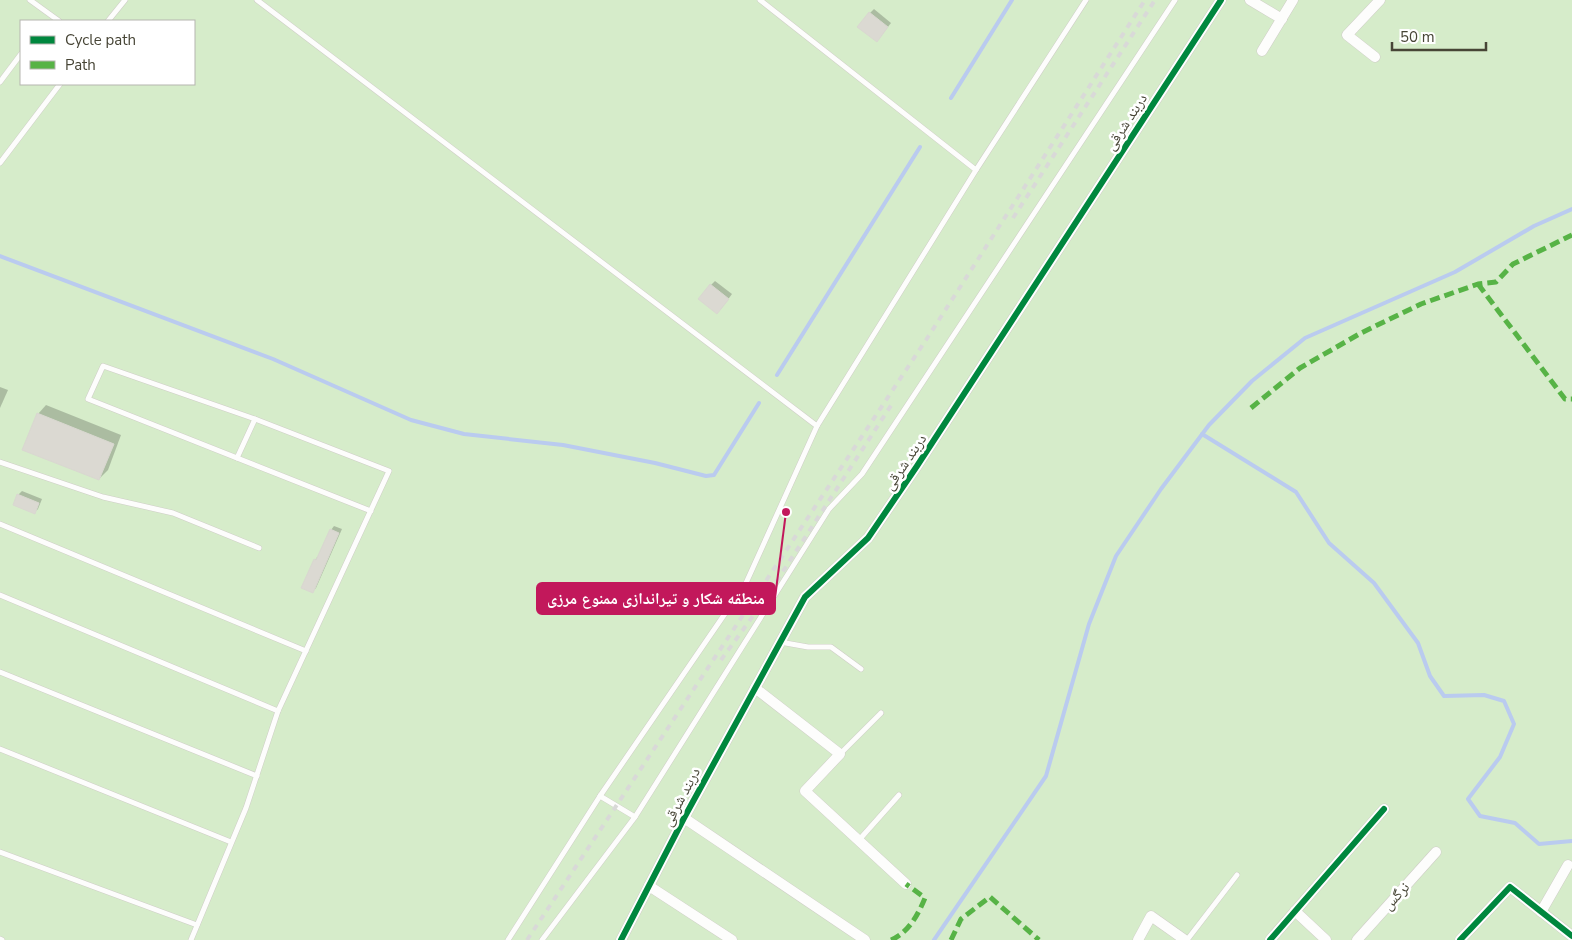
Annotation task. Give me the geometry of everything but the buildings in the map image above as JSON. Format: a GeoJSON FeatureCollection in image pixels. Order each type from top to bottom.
{"type":"FeatureCollection","features":[{"type":"Feature","properties":{"kind":"street","name":"دربند شرقی"},"geometry":{"type":"LineString","coordinates":[[621,940],[684,818],[805,597],[868,538],[1221,0]]}},
{"type":"Feature","properties":{"kind":"street"},"geometry":{"type":"LineString","coordinates":[[1250,0],[1282,19]]}},
{"type":"Feature","properties":{"kind":"street"},"geometry":{"type":"LineString","coordinates":[[1262,52],[1293,0]]}},
{"type":"Feature","properties":{"kind":"street"},"geometry":{"type":"LineString","coordinates":[[1375,57],[1347,35],[1380,0]]}},
{"type":"Feature","properties":{"kind":"street"},"geometry":{"type":"LineString","coordinates":[[755,688],[840,754],[805,791],[906,884]]}},
{"type":"Feature","properties":{"kind":"street"},"geometry":{"type":"LineString","coordinates":[[1270,940],[1384,809]]}},
{"type":"Feature","properties":{"kind":"street"},"geometry":{"type":"LineString","coordinates":[[684,818],[866,940]]}},
{"type":"Feature","properties":{"kind":"street","name":"نرگس"},"geometry":{"type":"LineString","coordinates":[[1357,940],[1436,852]]}},
{"type":"Feature","properties":{"kind":"street"},"geometry":{"type":"LineString","coordinates":[[1542,912],[1568,866]]}},
{"type":"Feature","properties":{"kind":"street"},"geometry":{"type":"LineString","coordinates":[[649,886],[732,940]]}},
{"type":"Feature","properties":{"kind":"street"},"geometry":{"type":"LineString","coordinates":[[1460,940],[1510,887],[1572,936]]}},
{"type":"Feature","properties":{"kind":"street"},"geometry":{"type":"LineString","coordinates":[[1295,911],[1326,940]]}},
{"type":"Feature","properties":{"kind":"street"},"geometry":{"type":"LineString","coordinates":[[1138,940],[1151,916],[1186,940]]}},
{"type":"Feature","properties":{"kind":"lane"},"geometry":{"type":"LineString","coordinates":[[30,0],[58,20]]}},
{"type":"Feature","properties":{"kind":"lane"},"geometry":{"type":"LineString","coordinates":[[109,20],[125,0]]}},
{"type":"Feature","properties":{"kind":"lane"},"geometry":{"type":"LineString","coordinates":[[257,0],[818,426]]}},
{"type":"Feature","properties":{"kind":"lane"},"geometry":{"type":"LineString","coordinates":[[760,0],[976,170]]}},
{"type":"Feature","properties":{"kind":"lane"},"geometry":{"type":"LineString","coordinates":[[508,940],[600,796],[746,583],[818,426],[976,170],[1086,0]]}},
{"type":"Feature","properties":{"kind":"lane"},"geometry":{"type":"LineString","coordinates":[[542,940],[635,817],[829,509],[862,474],[1175,0]]}},
{"type":"Feature","properties":{"kind":"lane"},"geometry":{"type":"LineString","coordinates":[[0,82],[20,55]]}},
{"type":"Feature","properties":{"kind":"lane"},"geometry":{"type":"LineString","coordinates":[[0,163],[59,85]]}},
{"type":"Feature","properties":{"kind":"lane"},"geometry":{"type":"LineString","coordinates":[[191,940],[246,808],[278,711],[371,511],[389,471],[255,420],[104,366],[88,399],[371,511]]}},
{"type":"Feature","properties":{"kind":"lane"},"geometry":{"type":"LineString","coordinates":[[237,458],[255,420]]}},
{"type":"Feature","properties":{"kind":"lane"},"geometry":{"type":"LineString","coordinates":[[0,462],[103,497],[173,513],[259,548]]}},
{"type":"Feature","properties":{"kind":"lane"},"geometry":{"type":"LineString","coordinates":[[0,524],[306,651]]}},
{"type":"Feature","properties":{"kind":"lane"},"geometry":{"type":"LineString","coordinates":[[0,595],[278,711]]}},
{"type":"Feature","properties":{"kind":"lane"},"geometry":{"type":"LineString","coordinates":[[780,642],[808,647],[831,646],[861,669]]}},
{"type":"Feature","properties":{"kind":"lane"},"geometry":{"type":"LineString","coordinates":[[0,672],[257,776]]}},
{"type":"Feature","properties":{"kind":"lane"},"geometry":{"type":"LineString","coordinates":[[840,754],[880,713]]}},
{"type":"Feature","properties":{"kind":"lane"},"geometry":{"type":"LineString","coordinates":[[0,749],[231,842]]}},
{"type":"Feature","properties":{"kind":"lane"},"geometry":{"type":"LineString","coordinates":[[600,796],[635,817]]}},
{"type":"Feature","properties":{"kind":"lane"},"geometry":{"type":"LineString","coordinates":[[859,841],[899,796]]}},
{"type":"Feature","properties":{"kind":"lane"},"geometry":{"type":"LineString","coordinates":[[0,852],[197,925]]}},
{"type":"Feature","properties":{"kind":"lane"},"geometry":{"type":"LineString","coordinates":[[1186,940],[1237,875]]}},
{"type":"Feature","properties":{"kind":"green space"},"geometry":{"type":"Polygon","coordinates":[[[0,0],[1572,0],[1572,940],[0,940],[0,0]]]}},
{"type":"Feature","properties":{"kind":"waterway"},"geometry":{"type":"LineString","coordinates":[[951,98],[1012,0]]}},
{"type":"Feature","properties":{"kind":"waterway"},"geometry":{"type":"LineString","coordinates":[[777,375],[920,147]]}},
{"type":"Feature","properties":{"kind":"waterway"},"geometry":{"type":"LineString","coordinates":[[934,940],[1046,776],[1089,624],[1116,556],[1161,489],[1209,425],[1252,381],[1305,338],[1455,272],[1534,226],[1572,209]]}},
{"type":"Feature","properties":{"kind":"waterway"},"geometry":{"type":"LineString","coordinates":[[0,256],[273,359],[411,420],[464,434],[563,445],[655,463],[706,476],[714,475],[759,403]]}},
{"type":"Feature","properties":{"kind":"waterway"},"geometry":{"type":"LineString","coordinates":[[1202,434],[1296,492],[1329,543],[1374,583],[1418,643],[1430,676],[1444,696],[1484,695],[1504,701],[1514,724],[1500,757],[1468,799],[1480,816],[1515,823],[1539,844],[1572,841]]}},
{"type":"Feature","properties":{"kind":"railway"},"geometry":{"type":"LineString","coordinates":[[527,940],[926,340],[1145,0]]}},
{"type":"Feature","properties":{"kind":"railway"},"geometry":{"type":"LineString","coordinates":[[1013,218],[1155,0]]}},
{"type":"Feature","properties":{"kind":"railway"},"geometry":{"type":"LineString","coordinates":[[721,660],[761,605],[892,404]]}},
{"type":"Feature","properties":{"kind":"marked path"},"geometry":{"type":"LineString","coordinates":[[1251,408],[1300,368],[1361,333],[1421,304],[1478,284],[1496,282],[1513,264],[1572,235]]}},
{"type":"Feature","properties":{"kind":"marked path"},"geometry":{"type":"LineString","coordinates":[[1478,284],[1565,399],[1572,399]]}},
{"type":"Feature","properties":{"kind":"marked path"},"geometry":{"type":"LineString","coordinates":[[891,940],[912,923],[925,898],[906,884]]}},
{"type":"Feature","properties":{"kind":"marked path"},"geometry":{"type":"LineString","coordinates":[[951,940],[961,919],[990,897],[1039,940]]}},
{"type":"Feature","properties":{"kind":"cycle path"},"geometry":{"type":"LineString","coordinates":[[621,940],[684,818],[805,597],[868,538],[1221,0]]}},
{"type":"Feature","properties":{"kind":"cycle path"},"geometry":{"type":"LineString","coordinates":[[1270,940],[1384,809]]}},
{"type":"Feature","properties":{"kind":"cycle path"},"geometry":{"type":"LineString","coordinates":[[1460,940],[1510,887],[1572,936]]}},
{"type":"Feature","properties":{"kind":"place","name":"منطقه شکار و تیراندازی ممنوع مرزی"},"geometry":{"type":"Point","coordinates":[786,512]}}]}
